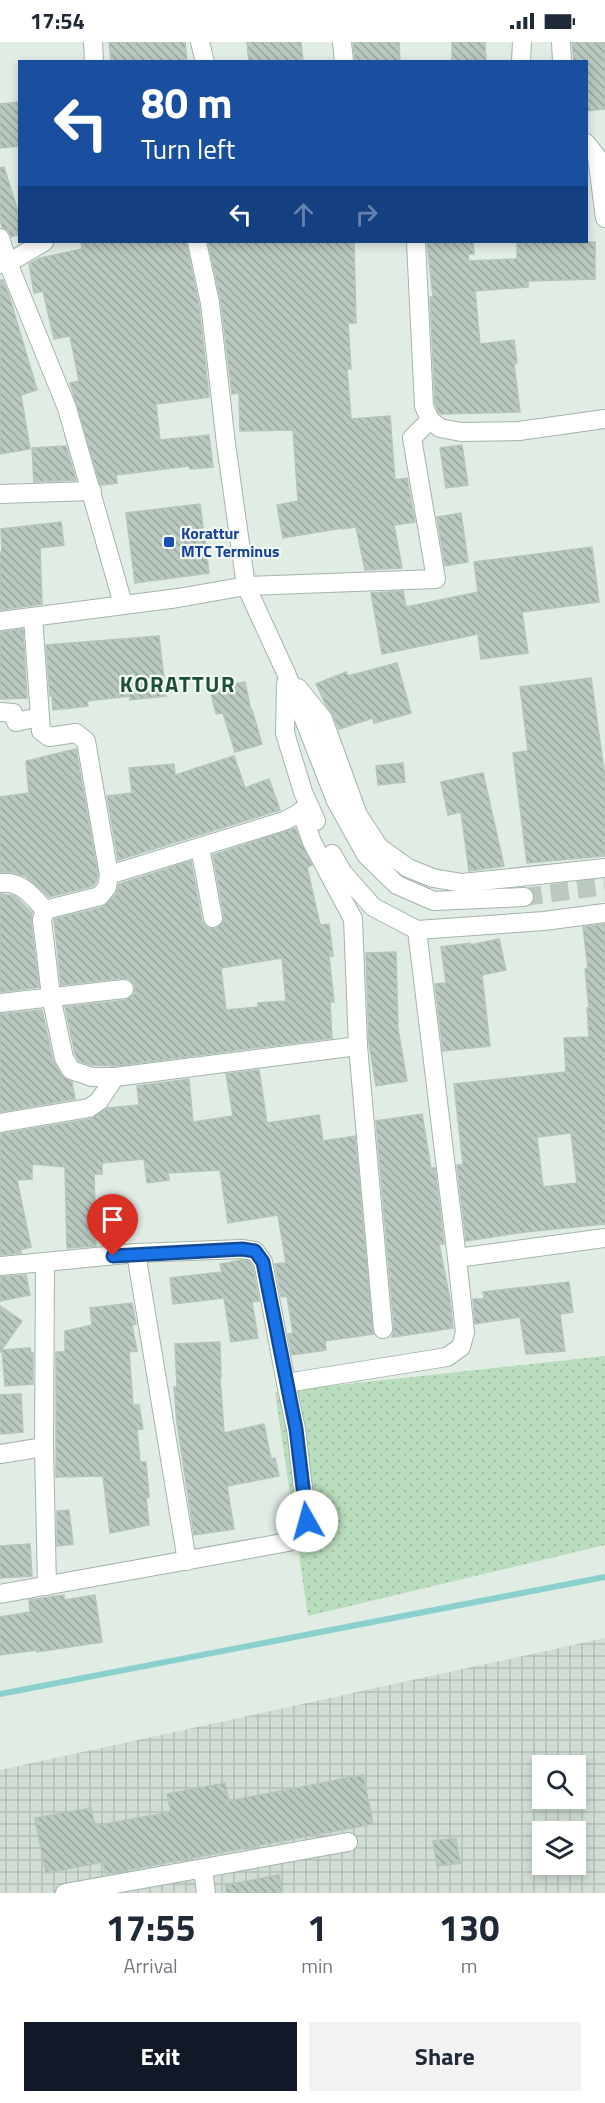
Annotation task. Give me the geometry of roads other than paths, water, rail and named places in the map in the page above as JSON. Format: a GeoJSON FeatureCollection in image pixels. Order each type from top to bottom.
{"type":"FeatureCollection","features":[{"type":"Feature","properties":{"kind":"street"},"geometry":{"type":"LineString","coordinates":[[93,42],[94,60]]}},
{"type":"Feature","properties":{"kind":"street"},"geometry":{"type":"LineString","coordinates":[[200,42],[204,60]]}},
{"type":"Feature","properties":{"kind":"street"},"geometry":{"type":"LineString","coordinates":[[342,42],[344,60]]}},
{"type":"Feature","properties":{"kind":"street"},"geometry":{"type":"LineString","coordinates":[[521,60],[522,42]]}},
{"type":"Feature","properties":{"kind":"street"},"geometry":{"type":"LineString","coordinates":[[561,42],[562,60]]}},
{"type":"Feature","properties":{"kind":"street"},"geometry":{"type":"LineString","coordinates":[[590,152],[605,218]]}},
{"type":"Feature","properties":{"kind":"street"},"geometry":{"type":"LineString","coordinates":[[0,238],[4,264],[67,408],[123,604]]}},
{"type":"Feature","properties":{"kind":"street"},"geometry":{"type":"LineString","coordinates":[[4,264],[42,243]]}},
{"type":"Feature","properties":{"kind":"street"},"geometry":{"type":"LineString","coordinates":[[197,243],[210,303],[226,444],[246,586],[286,673],[336,801],[366,855],[397,885],[434,901],[524,897]]}},
{"type":"Feature","properties":{"kind":"street"},"geometry":{"type":"LineString","coordinates":[[416,243],[424,406],[430,420],[440,428],[461,432],[519,431],[605,419]]}},
{"type":"Feature","properties":{"kind":"street"},"geometry":{"type":"LineString","coordinates":[[0,621],[178,598],[246,586],[436,579],[412,438],[430,420]]}},
{"type":"Feature","properties":{"kind":"street"},"geometry":{"type":"LineString","coordinates":[[0,494],[92,491]]}},
{"type":"Feature","properties":{"kind":"street"},"geometry":{"type":"LineString","coordinates":[[33,617],[41,731],[49,737],[76,733],[86,741],[109,875],[107,887],[100,896],[45,910]]}},
{"type":"Feature","properties":{"kind":"street"},"geometry":{"type":"LineString","coordinates":[[286,673],[285,733],[312,842],[353,919],[358,1046],[383,1329]]}},
{"type":"Feature","properties":{"kind":"street"},"geometry":{"type":"LineString","coordinates":[[286,673],[323,719],[358,814],[379,847],[408,868],[433,878],[462,883],[605,868]]}},
{"type":"Feature","properties":{"kind":"street"},"geometry":{"type":"LineString","coordinates":[[0,712],[13,713],[16,722],[39,717]]}},
{"type":"Feature","properties":{"kind":"street"},"geometry":{"type":"LineString","coordinates":[[109,875],[284,821],[305,809]]}},
{"type":"Feature","properties":{"kind":"street"},"geometry":{"type":"LineString","coordinates":[[305,809],[342,873],[373,907],[417,930],[544,921],[605,914]]}},
{"type":"Feature","properties":{"kind":"street"},"geometry":{"type":"LineString","coordinates":[[200,847],[213,918]]}},
{"type":"Feature","properties":{"kind":"street"},"geometry":{"type":"LineString","coordinates":[[0,883],[10,882],[19,885],[45,910]]}},
{"type":"Feature","properties":{"kind":"street"},"geometry":{"type":"LineString","coordinates":[[45,910],[42,920],[51,996],[64,1058],[71,1070],[92,1077],[115,1077],[358,1046]]}},
{"type":"Feature","properties":{"kind":"street"},"geometry":{"type":"LineString","coordinates":[[286,1383],[447,1357],[461,1347],[465,1332],[417,930]]}},
{"type":"Feature","properties":{"kind":"street"},"geometry":{"type":"LineString","coordinates":[[0,1003],[124,989]]}},
{"type":"Feature","properties":{"kind":"street"},"geometry":{"type":"LineString","coordinates":[[0,1123],[89,1108],[99,1101],[115,1077]]}},
{"type":"Feature","properties":{"kind":"street"},"geometry":{"type":"LineString","coordinates":[[457,1258],[605,1238]]}},
{"type":"Feature","properties":{"kind":"street"},"geometry":{"type":"LineString","coordinates":[[0,1266],[136,1253],[242,1249],[255,1251],[263,1262],[296,1429],[307,1521],[295,1539],[288,1542],[0,1594]]}},
{"type":"Feature","properties":{"kind":"street"},"geometry":{"type":"LineString","coordinates":[[136,1253],[187,1560]]}},
{"type":"Feature","properties":{"kind":"street"},"geometry":{"type":"LineString","coordinates":[[45,1262],[44,1447],[47,1586]]}},
{"type":"Feature","properties":{"kind":"street"},"geometry":{"type":"LineString","coordinates":[[0,1454],[44,1447]]}},
{"type":"Feature","properties":{"kind":"street"},"geometry":{"type":"LineString","coordinates":[[65,1893],[348,1842]]}},
{"type":"Feature","properties":{"kind":"street"},"geometry":{"type":"LineString","coordinates":[[203,1869],[206,1893]]}},
{"type":"Feature","properties":{"kind":"waterway"},"geometry":{"type":"LineString","coordinates":[[0,1694],[605,1577]]}},
{"type":"Feature","properties":{"kind":"tunnel"},"geometry":{"type":"LineString","coordinates":[[524,897],[605,886]]}},
{"type":"Feature","properties":{"kind":"place","name":"Korattur MTC Terminus"},"geometry":{"type":"Point","coordinates":[169,542]}},
{"type":"Feature","properties":{"kind":"district","name":"KORATTUR"},"geometry":{"type":"Point","coordinates":[178,684]}}]}
